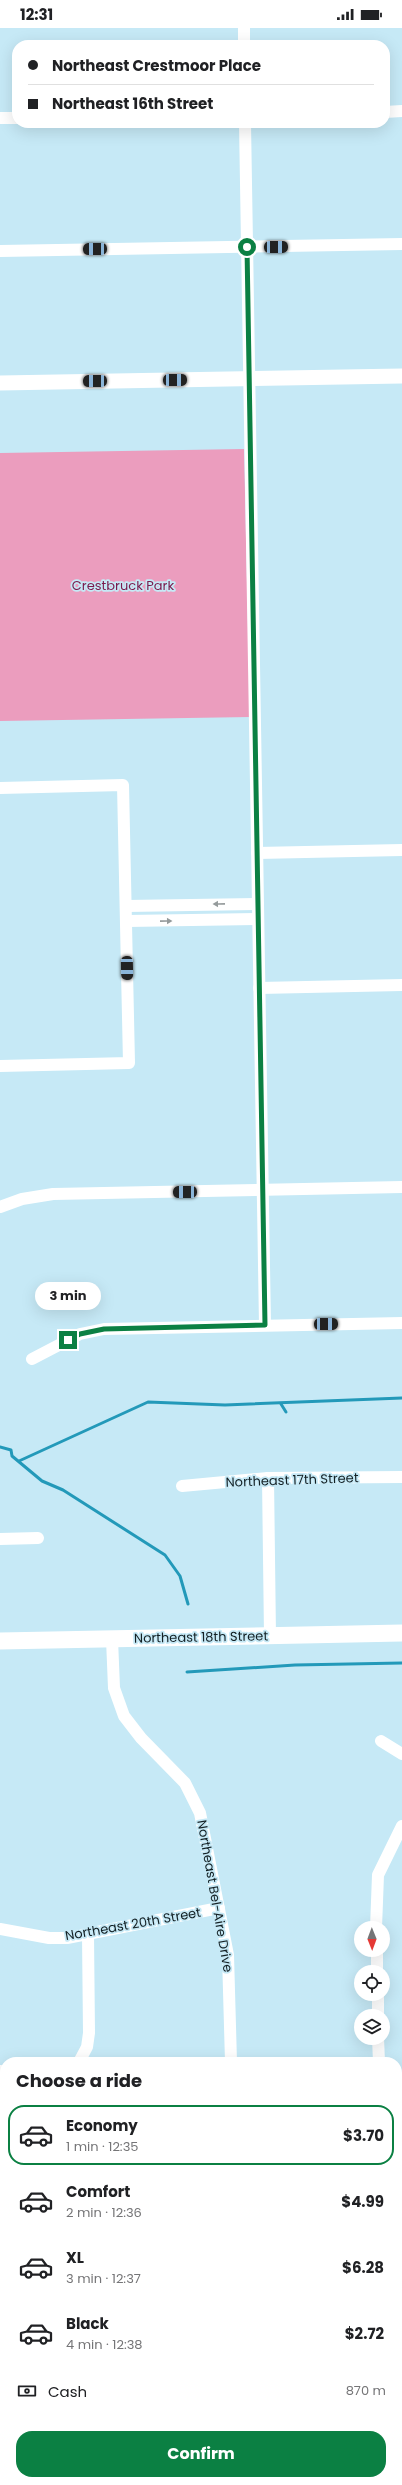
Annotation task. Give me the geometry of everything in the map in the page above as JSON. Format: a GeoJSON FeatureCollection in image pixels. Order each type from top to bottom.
{"type":"FeatureCollection","features":[{"type":"Feature","properties":{"kind":"main road","name":"Northeast 18th Street"},"geometry":{"type":"LineString","coordinates":[[0,1641],[402,1633]]}},
{"type":"Feature","properties":{"kind":"street"},"geometry":{"type":"LineString","coordinates":[[244,28],[244,40]]}},
{"type":"Feature","properties":{"kind":"street"},"geometry":{"type":"LineString","coordinates":[[390,112],[402,112]]}},
{"type":"Feature","properties":{"kind":"street"},"geometry":{"type":"LineString","coordinates":[[0,118],[12,118]]}},
{"type":"Feature","properties":{"kind":"street"},"geometry":{"type":"LineString","coordinates":[[246,128],[265,1325]]}},
{"type":"Feature","properties":{"kind":"street"},"geometry":{"type":"LineString","coordinates":[[0,251],[402,244]]}},
{"type":"Feature","properties":{"kind":"street"},"geometry":{"type":"LineString","coordinates":[[0,383],[402,376]]}},
{"type":"Feature","properties":{"kind":"street"},"geometry":{"type":"LineString","coordinates":[[0,788],[123,785],[129,1063],[0,1066]]}},
{"type":"Feature","properties":{"kind":"street"},"geometry":{"type":"LineString","coordinates":[[257,853],[402,850]]}},
{"type":"Feature","properties":{"kind":"street"},"geometry":{"type":"LineString","coordinates":[[126,906],[258,904]]}},
{"type":"Feature","properties":{"kind":"street"},"geometry":{"type":"LineString","coordinates":[[127,921],[258,919]]}},
{"type":"Feature","properties":{"kind":"street"},"geometry":{"type":"LineString","coordinates":[[259,988],[402,985]]}},
{"type":"Feature","properties":{"kind":"street"},"geometry":{"type":"LineString","coordinates":[[0,1207],[22,1199],[53,1194],[402,1187]]}},
{"type":"Feature","properties":{"kind":"street"},"geometry":{"type":"LineString","coordinates":[[32,1359],[80,1334],[104,1329],[402,1323]]}},
{"type":"Feature","properties":{"kind":"street","name":"Northeast 17th Street"},"geometry":{"type":"LineString","coordinates":[[182,1486],[268,1478],[402,1477]]}},
{"type":"Feature","properties":{"kind":"street"},"geometry":{"type":"LineString","coordinates":[[268,1478],[270,1636]]}},
{"type":"Feature","properties":{"kind":"street"},"geometry":{"type":"LineString","coordinates":[[0,1539],[38,1538]]}},
{"type":"Feature","properties":{"kind":"street","name":"Northeast Bel-Aire Drive"},"geometry":{"type":"LineString","coordinates":[[112,1639],[114,1688],[118,1703],[132,1727],[174,1769],[193,1797],[205,1830],[229,1965],[231,2057]]}},
{"type":"Feature","properties":{"kind":"street"},"geometry":{"type":"LineString","coordinates":[[381,1741],[402,1754]]}},
{"type":"Feature","properties":{"kind":"street"},"geometry":{"type":"LineString","coordinates":[[376,1921],[378,1875],[402,1826]]}},
{"type":"Feature","properties":{"kind":"street","name":"Northeast 20th Street"},"geometry":{"type":"LineString","coordinates":[[0,1930],[49,1938],[88,1935],[219,1908]]}},
{"type":"Feature","properties":{"kind":"street"},"geometry":{"type":"LineString","coordinates":[[82,2057],[87,2047],[89,2033],[88,1935]]}},
{"type":"Feature","properties":{"kind":"street"},"geometry":{"type":"LineString","coordinates":[[378,2045],[379,2057]]}},
{"type":"Feature","properties":{"kind":"green space","name":"Crestbruck Park"},"geometry":{"type":"Polygon","coordinates":[[[244,449],[250,717],[0,721],[0,453],[244,449]]]}},
{"type":"Feature","properties":{"kind":"waterway"},"geometry":{"type":"LineString","coordinates":[[19,1461],[148,1402],[225,1405],[402,1398]]}},
{"type":"Feature","properties":{"kind":"waterway"},"geometry":{"type":"LineString","coordinates":[[281,1404],[286,1412]]}},
{"type":"Feature","properties":{"kind":"waterway"},"geometry":{"type":"LineString","coordinates":[[0,1447],[11,1450],[12,1456],[42,1481],[63,1490],[165,1555],[180,1576],[188,1604]]}},
{"type":"Feature","properties":{"kind":"waterway"},"geometry":{"type":"LineString","coordinates":[[187,1672],[295,1665],[402,1663]]}},
{"type":"Feature","properties":{"kind":"route"},"geometry":{"type":"LineString","coordinates":[[68,1340],[80,1334],[104,1329],[265,1325],[247,247]]}}]}
